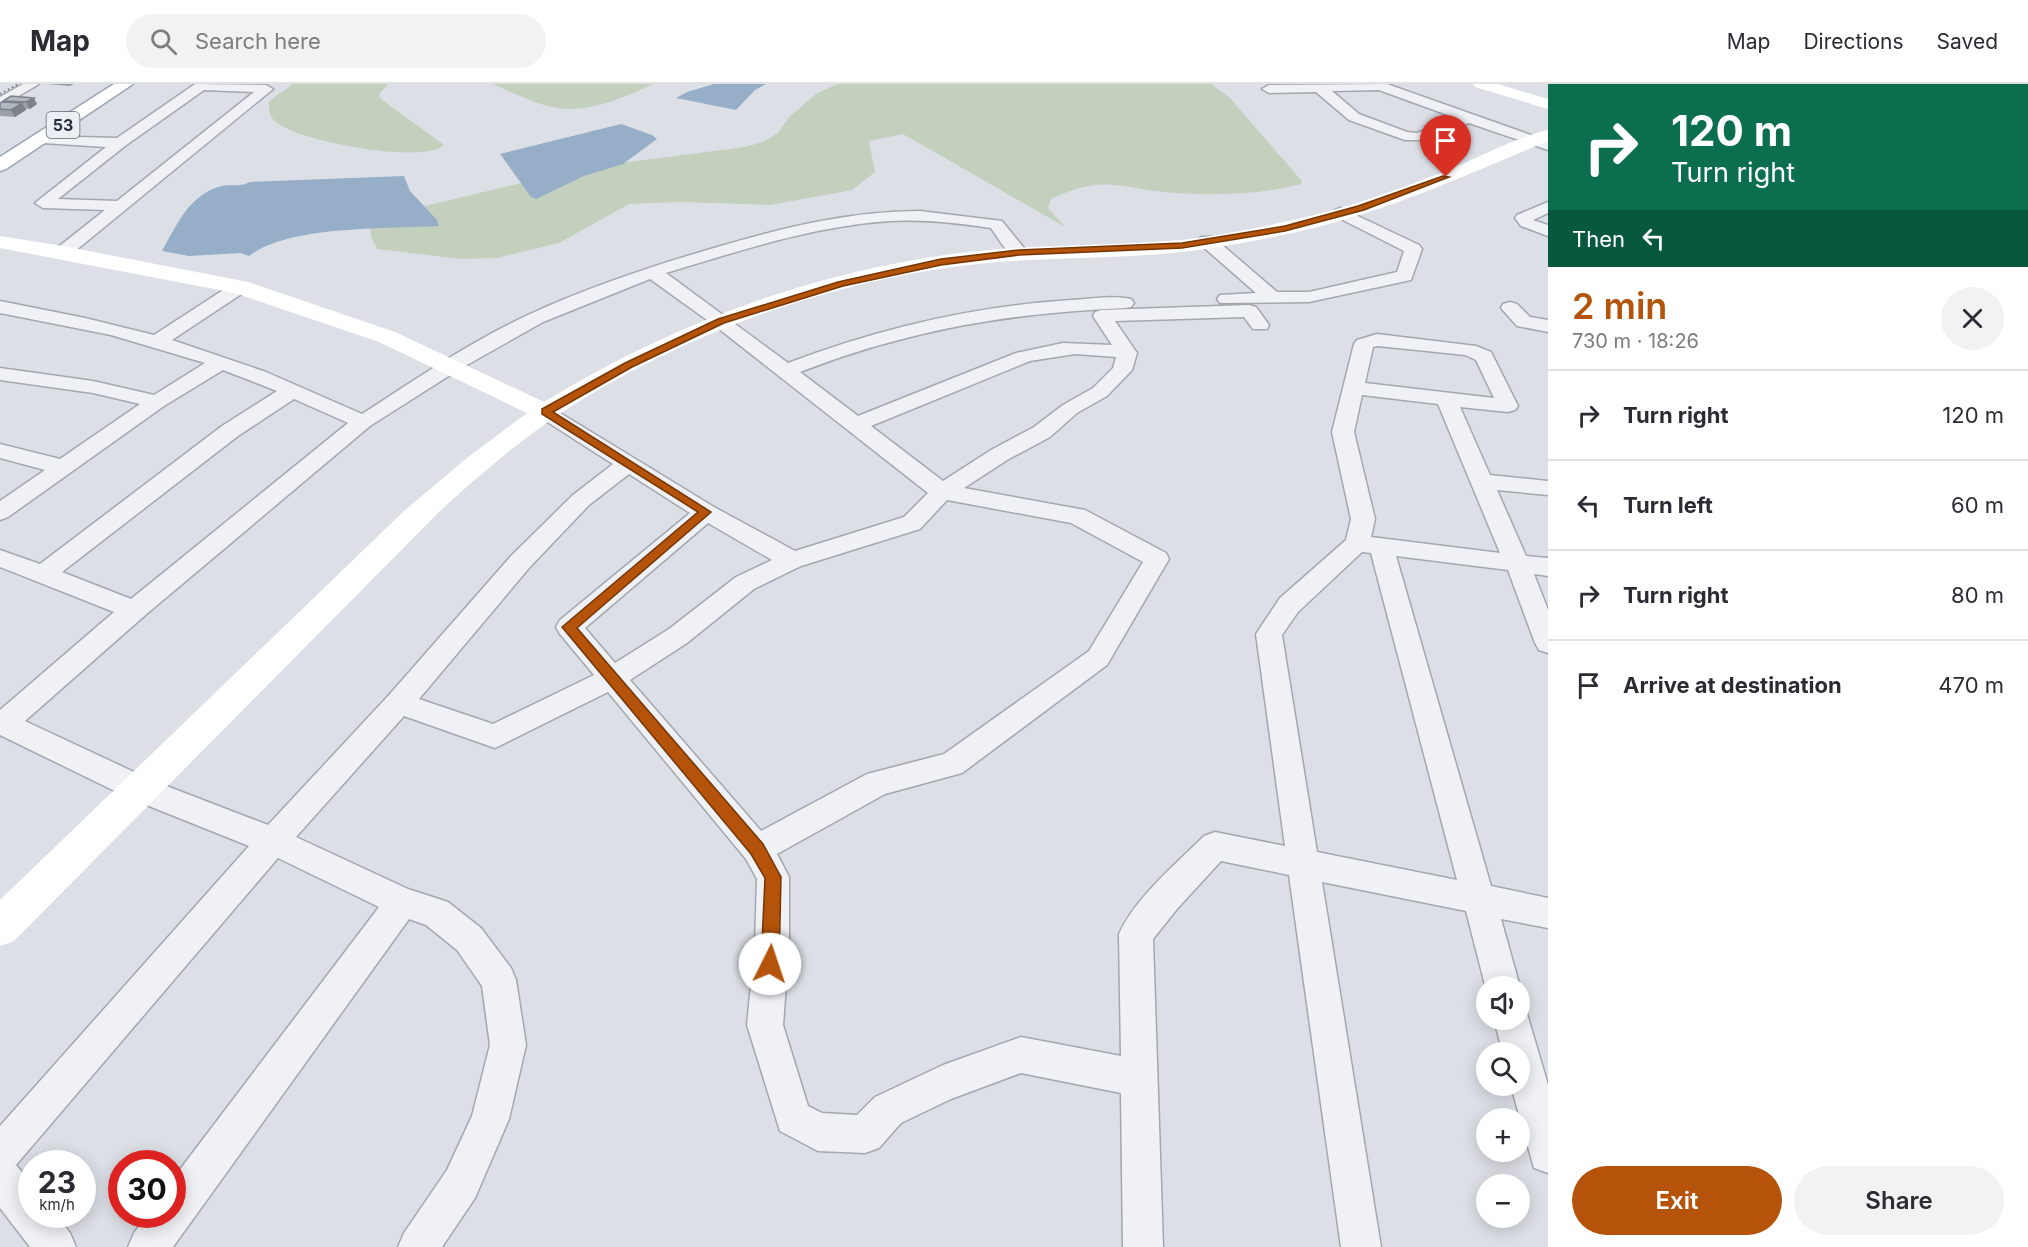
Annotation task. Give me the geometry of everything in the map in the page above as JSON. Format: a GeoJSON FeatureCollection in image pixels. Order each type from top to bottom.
{"type":"FeatureCollection","features":[{"type":"Feature","properties":{"kind":"street"},"geometry":{"type":"LineString","coordinates":[[0,103],[32,84]]}},
{"type":"Feature","properties":{"kind":"street","name":"53"},"geometry":{"type":"LineString","coordinates":[[0,165],[125,84]]}},
{"type":"Feature","properties":{"kind":"street"},"geometry":{"type":"LineString","coordinates":[[1481,84],[1548,104]]}},
{"type":"Feature","properties":{"kind":"street"},"geometry":{"type":"LineString","coordinates":[[63,252],[121,206],[266,89],[203,85],[120,143],[43,203],[121,206]]}},
{"type":"Feature","properties":{"kind":"street"},"geometry":{"type":"LineString","coordinates":[[1317,86],[1354,117],[1405,136],[1418,137],[1469,118]]}},
{"type":"Feature","properties":{"kind":"street"},"geometry":{"type":"LineString","coordinates":[[1269,89],[1380,86],[1469,118],[1543,141]]}},
{"type":"Feature","properties":{"kind":"street"},"geometry":{"type":"LineString","coordinates":[[43,139],[120,143]]}},
{"type":"Feature","properties":{"kind":"street"},"geometry":{"type":"LineString","coordinates":[[0,927],[414,518],[486,455],[546,412],[629,365],[721,321],[788,298],[891,271],[941,262],[1019,253],[1182,246],[1285,228],[1341,213],[1424,186],[1543,141]]}},
{"type":"Feature","properties":{"kind":"street"},"geometry":{"type":"LineString","coordinates":[[1548,207],[1523,218],[1527,223],[1548,231]]}},
{"type":"Feature","properties":{"kind":"street"},"geometry":{"type":"LineString","coordinates":[[785,371],[889,334],[968,318],[1077,304],[1309,297],[1405,276],[1413,249],[1341,213]]}},
{"type":"Feature","properties":{"kind":"street"},"geometry":{"type":"LineString","coordinates":[[418,1247],[461,1184],[486,1130],[508,1045],[499,981],[469,939],[436,913],[402,902],[273,841],[140,789],[2,723],[134,610],[363,422],[451,366],[536,318],[652,272],[790,233],[874,218],[945,217],[996,224],[1019,253]]}},
{"type":"Feature","properties":{"kind":"street"},"geometry":{"type":"LineString","coordinates":[[1207,242],[1273,298]]}},
{"type":"Feature","properties":{"kind":"street"},"geometry":{"type":"LineString","coordinates":[[1,243],[63,252],[240,287],[387,337],[546,412],[705,512],[792,560]]}},
{"type":"Feature","properties":{"kind":"street"},"geometry":{"type":"LineString","coordinates":[[652,272],[721,321],[942,492],[1077,516],[1157,559],[1098,658],[1071,678],[952,764],[878,783],[757,849]]}},
{"type":"Feature","properties":{"kind":"street"},"geometry":{"type":"LineString","coordinates":[[155,342],[240,287]]}},
{"type":"Feature","properties":{"kind":"street"},"geometry":{"type":"LineString","coordinates":[[0,307],[79,321],[221,362],[293,390],[363,422]]}},
{"type":"Feature","properties":{"kind":"street"},"geometry":{"type":"LineString","coordinates":[[1510,308],[1524,322],[1548,326]]}},
{"type":"Feature","properties":{"kind":"street"},"geometry":{"type":"LineString","coordinates":[[1127,353],[1102,316],[1249,311],[1260,325]]}},
{"type":"Feature","properties":{"kind":"street"},"geometry":{"type":"LineString","coordinates":[[1354,388],[1508,406],[1484,356],[1458,349],[1377,340],[1364,344],[1343,432],[1369,545],[1479,898],[1500,976]]}},
{"type":"Feature","properties":{"kind":"street"},"geometry":{"type":"LineString","coordinates":[[855,425],[1023,357],[1050,349],[1083,347],[1127,353]]}},
{"type":"Feature","properties":{"kind":"street"},"geometry":{"type":"LineString","coordinates":[[399,703],[495,736],[612,678],[678,636],[746,583],[792,560],[912,523],[942,492],[999,455],[1042,432],[1070,409],[1100,392],[1122,370],[1127,353]]}},
{"type":"Feature","properties":{"kind":"street"},"geometry":{"type":"LineString","coordinates":[[0,512],[157,402],[221,362]]}},
{"type":"Feature","properties":{"kind":"street"},"geometry":{"type":"LineString","coordinates":[[0,374],[93,387],[157,402]]}},
{"type":"Feature","properties":{"kind":"street"},"geometry":{"type":"LineString","coordinates":[[42,575],[230,431],[293,390]]}},
{"type":"Feature","properties":{"kind":"street"},"geometry":{"type":"LineString","coordinates":[[1447,400],[1517,563],[1548,643]]}},
{"type":"Feature","properties":{"kind":"street"},"geometry":{"type":"LineString","coordinates":[[0,451],[63,467]]}},
{"type":"Feature","properties":{"kind":"street"},"geometry":{"type":"LineString","coordinates":[[0,1155],[273,841],[399,703],[520,561],[581,500],[628,464]]}},
{"type":"Feature","properties":{"kind":"street"},"geometry":{"type":"LineString","coordinates":[[1482,481],[1548,488]]}},
{"type":"Feature","properties":{"kind":"street"},"geometry":{"type":"LineString","coordinates":[[705,512],[569,627],[757,849],[773,877],[772,944],[765,1025],[793,1118],[818,1132],[865,1134],[888,1110],[943,1084],[1022,1055],[1139,1078]]}},
{"type":"Feature","properties":{"kind":"street"},"geometry":{"type":"LineString","coordinates":[[1361,1247],[1269,634],[1289,605],[1369,545],[1548,567]]}},
{"type":"Feature","properties":{"kind":"street"},"geometry":{"type":"LineString","coordinates":[[0,558],[134,610]]}},
{"type":"Feature","properties":{"kind":"street"},"geometry":{"type":"LineString","coordinates":[[1143,1247],[1136,934],[1164,898],[1215,846],[1548,913]]}},
{"type":"Feature","properties":{"kind":"street"},"geometry":{"type":"LineString","coordinates":[[186,1195],[402,902]]}},
{"type":"Feature","properties":{"kind":"street"},"geometry":{"type":"LineString","coordinates":[[1515,1030],[1548,1154]]}},
{"type":"Feature","properties":{"kind":"street"},"geometry":{"type":"LineString","coordinates":[[0,1176],[56,1247]]}},
{"type":"Feature","properties":{"kind":"street"},"geometry":{"type":"LineString","coordinates":[[148,1247],[162,1228]]}},
{"type":"Feature","properties":{"kind":"green space"},"geometry":{"type":"Polygon","coordinates":[[[293,84],[388,84],[379,94],[381,99],[444,145],[432,151],[388,152],[333,143],[288,129],[272,118],[269,101],[293,84]]]}},
{"type":"Feature","properties":{"kind":"green space"},"geometry":{"type":"Polygon","coordinates":[[[492,84],[653,84],[607,103],[570,109],[541,104],[492,84]]]}},
{"type":"Feature","properties":{"kind":"green space"},"geometry":{"type":"Polygon","coordinates":[[[837,84],[1211,84],[1229,97],[1301,180],[1301,184],[1268,190],[1214,194],[1163,192],[1107,185],[1083,187],[1051,199],[1048,208],[1065,227],[903,134],[869,141],[875,172],[852,190],[770,205],[680,202],[629,204],[559,243],[497,258],[460,259],[377,249],[371,237],[370,226],[404,211],[589,167],[745,147],[763,142],[778,133],[789,117],[816,94],[837,84]]]}},
{"type":"Feature","properties":{"kind":"water"},"geometry":{"type":"Polygon","coordinates":[[[714,84],[766,84],[755,90],[736,110],[676,98],[687,92],[714,84]]]}},
{"type":"Feature","properties":{"kind":"water"},"geometry":{"type":"Polygon","coordinates":[[[621,124],[657,139],[623,164],[584,176],[536,199],[531,197],[500,154],[621,124]]]}},
{"type":"Feature","properties":{"kind":"water"},"geometry":{"type":"Polygon","coordinates":[[[404,176],[410,191],[437,220],[439,226],[340,230],[313,234],[267,246],[249,256],[241,253],[189,256],[162,251],[192,203],[211,190],[222,186],[250,182],[404,176]]]}},
{"type":"Feature","properties":{"kind":"building"},"geometry":{"type":"Polygon","coordinates":[[[11,96],[34,98],[26,102],[3,101],[11,96]]]}},
{"type":"Feature","properties":{"kind":"building"},"geometry":{"type":"Polygon","coordinates":[[[2,102],[22,103],[11,110],[0,109],[2,102]]]}},
{"type":"Feature","properties":{"kind":"railway"},"geometry":{"type":"LineString","coordinates":[[0,94],[18,84]]}},
{"type":"Feature","properties":{"kind":"route"},"geometry":{"type":"LineString","coordinates":[[770,964],[773,877],[757,849],[569,627],[705,512],[546,412],[629,365],[721,321],[788,298],[841,284],[891,271],[941,262],[1019,253],[1182,246],[1285,228],[1361,208],[1446,177]]}}]}
